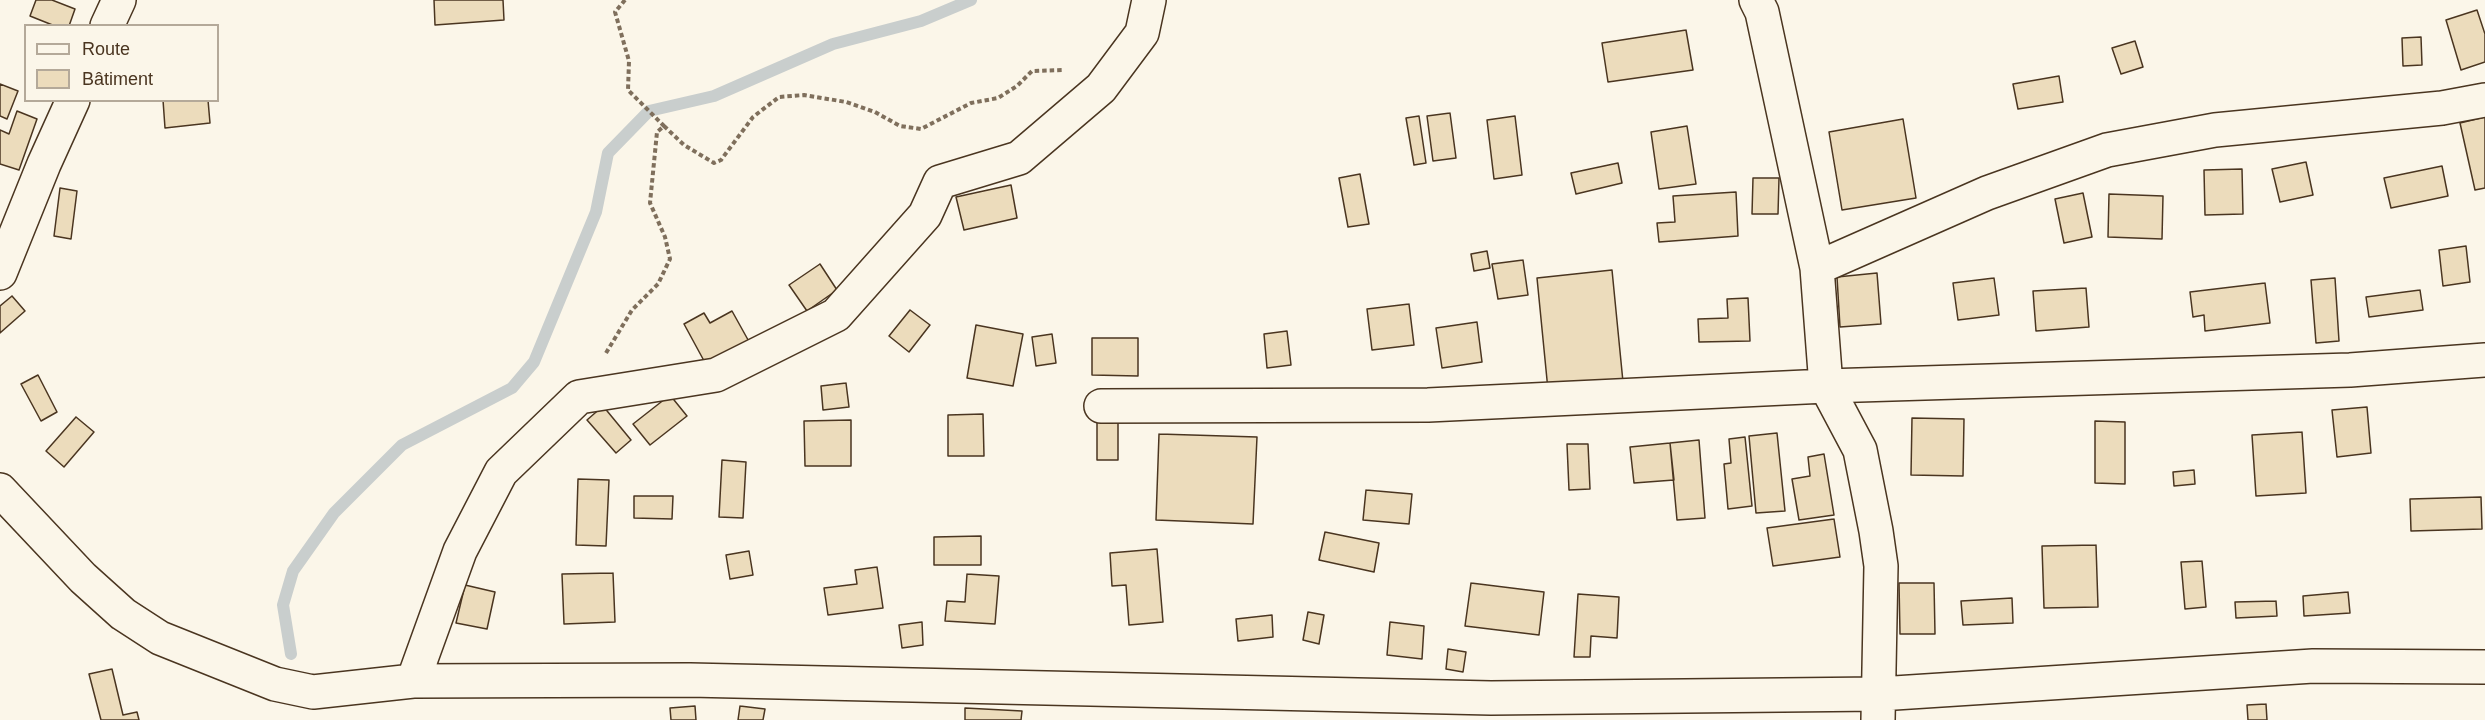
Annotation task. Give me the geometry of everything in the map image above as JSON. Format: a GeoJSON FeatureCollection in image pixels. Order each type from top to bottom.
{"type":"FeatureCollection","features":[{"type":"Feature","properties":{"kind":"street"},"geometry":{"type":"LineString","coordinates":[[108,24],[119,0]]}},
{"type":"Feature","properties":{"kind":"street"},"geometry":{"type":"LineString","coordinates":[[413,681],[460,551],[501,472],[579,397],[716,375],[836,315],[925,215],[940,182],[1018,158],[1101,88],[1142,33],[1149,0]]}},
{"type":"Feature","properties":{"kind":"street"},"geometry":{"type":"LineString","coordinates":[[1756,0],[1762,12],[1817,268],[1826,386],[1860,450],[1876,531],[1881,566],[1879,707]]}},
{"type":"Feature","properties":{"kind":"street"},"geometry":{"type":"LineString","coordinates":[[1817,268],[1987,193],[2107,150],[2215,130],[2442,108],[2485,100]]}},
{"type":"Feature","properties":{"kind":"street"},"geometry":{"type":"LineString","coordinates":[[0,273],[44,164],[72,102]]}},
{"type":"Feature","properties":{"kind":"street"},"geometry":{"type":"LineString","coordinates":[[1101,406],[1428,405],[1826,386],[2350,370],[2485,360]]}},
{"type":"Feature","properties":{"kind":"street"},"geometry":{"type":"LineString","coordinates":[[0,490],[83,578],[123,614],[160,638],[275,684],[313,692],[413,681],[702,680],[1879,707],[2313,666],[2485,667]]}},
{"type":"Feature","properties":{"kind":"path"},"geometry":{"type":"LineString","coordinates":[[625,0],[615,12],[629,61],[628,90],[684,145],[714,163],[721,160],[753,117],[779,97],[804,95],[846,102],[875,112],[900,126],[921,129],[971,103],[998,98],[1017,86],[1032,71],[1065,70],[1082,75],[1101,88]]}},
{"type":"Feature","properties":{"kind":"path"},"geometry":{"type":"LineString","coordinates":[[579,397],[632,310],[658,284],[670,259],[665,237],[650,203],[657,132],[664,126]]}},
{"type":"Feature","properties":{"kind":"building"},"geometry":{"type":"Polygon","coordinates":[[[36,0],[52,0],[75,9],[70,24],[50,24],[30,16],[36,0]]]}},
{"type":"Feature","properties":{"kind":"building"},"geometry":{"type":"Polygon","coordinates":[[[434,0],[503,0],[504,20],[435,25],[434,0]]]}},
{"type":"Feature","properties":{"kind":"building"},"geometry":{"type":"Polygon","coordinates":[[[2477,10],[2485,34],[2485,62],[2461,70],[2446,20],[2477,10]]]}},
{"type":"Feature","properties":{"kind":"building"},"geometry":{"type":"Polygon","coordinates":[[[1686,30],[1693,70],[1608,82],[1602,43],[1686,30]]]}},
{"type":"Feature","properties":{"kind":"building"},"geometry":{"type":"Polygon","coordinates":[[[2421,37],[2422,65],[2403,66],[2402,38],[2421,37]]]}},
{"type":"Feature","properties":{"kind":"building"},"geometry":{"type":"Polygon","coordinates":[[[2135,41],[2143,67],[2121,74],[2112,48],[2135,41]]]}},
{"type":"Feature","properties":{"kind":"building"},"geometry":{"type":"Polygon","coordinates":[[[2059,76],[2063,102],[2018,109],[2013,84],[2059,76]]]}},
{"type":"Feature","properties":{"kind":"building"},"geometry":{"type":"Polygon","coordinates":[[[0,84],[18,91],[7,119],[0,116],[0,84]]]}},
{"type":"Feature","properties":{"kind":"building"},"geometry":{"type":"Polygon","coordinates":[[[163,102],[208,102],[210,123],[165,128],[163,102]]]}},
{"type":"Feature","properties":{"kind":"building"},"geometry":{"type":"Polygon","coordinates":[[[17,111],[37,119],[19,170],[0,164],[0,130],[9,134],[17,111]]]}},
{"type":"Feature","properties":{"kind":"building"},"geometry":{"type":"Polygon","coordinates":[[[1450,113],[1456,158],[1433,161],[1427,116],[1450,113]]]}},
{"type":"Feature","properties":{"kind":"building"},"geometry":{"type":"Polygon","coordinates":[[[1419,116],[1426,163],[1414,165],[1406,118],[1419,116]]]}},
{"type":"Feature","properties":{"kind":"building"},"geometry":{"type":"Polygon","coordinates":[[[1515,116],[1522,175],[1494,179],[1487,120],[1515,116]]]}},
{"type":"Feature","properties":{"kind":"building"},"geometry":{"type":"Polygon","coordinates":[[[2485,117],[2485,188],[2475,190],[2460,123],[2485,117]]]}},
{"type":"Feature","properties":{"kind":"building"},"geometry":{"type":"Polygon","coordinates":[[[1903,119],[1916,198],[1842,210],[1829,132],[1903,119]]]}},
{"type":"Feature","properties":{"kind":"building"},"geometry":{"type":"Polygon","coordinates":[[[1687,126],[1696,184],[1659,189],[1651,132],[1687,126]]]}},
{"type":"Feature","properties":{"kind":"building"},"geometry":{"type":"Polygon","coordinates":[[[2306,162],[2313,195],[2280,202],[2272,169],[2306,162]]]}},
{"type":"Feature","properties":{"kind":"building"},"geometry":{"type":"Polygon","coordinates":[[[1618,163],[1622,183],[1576,194],[1571,173],[1618,163]]]}},
{"type":"Feature","properties":{"kind":"building"},"geometry":{"type":"Polygon","coordinates":[[[2442,166],[2448,196],[2391,208],[2384,178],[2442,166]]]}},
{"type":"Feature","properties":{"kind":"building"},"geometry":{"type":"Polygon","coordinates":[[[2242,169],[2243,214],[2205,215],[2204,170],[2242,169]]]}},
{"type":"Feature","properties":{"kind":"building"},"geometry":{"type":"Polygon","coordinates":[[[1360,174],[1369,224],[1348,227],[1339,178],[1360,174]]]}},
{"type":"Feature","properties":{"kind":"building"},"geometry":{"type":"Polygon","coordinates":[[[1753,178],[1779,178],[1778,214],[1752,214],[1753,178]]]}},
{"type":"Feature","properties":{"kind":"building"},"geometry":{"type":"Polygon","coordinates":[[[1011,185],[1017,218],[964,230],[956,197],[1011,185]]]}},
{"type":"Feature","properties":{"kind":"building"},"geometry":{"type":"Polygon","coordinates":[[[60,188],[77,191],[71,239],[54,236],[60,188]]]}},
{"type":"Feature","properties":{"kind":"building"},"geometry":{"type":"Polygon","coordinates":[[[1736,192],[1738,236],[1659,242],[1657,223],[1675,222],[1673,196],[1736,192]]]}},
{"type":"Feature","properties":{"kind":"building"},"geometry":{"type":"Polygon","coordinates":[[[2083,193],[2092,237],[2064,243],[2055,199],[2083,193]]]}},
{"type":"Feature","properties":{"kind":"building"},"geometry":{"type":"Polygon","coordinates":[[[2109,194],[2163,196],[2162,239],[2108,237],[2109,194]]]}},
{"type":"Feature","properties":{"kind":"building"},"geometry":{"type":"Polygon","coordinates":[[[2466,246],[2470,282],[2443,286],[2439,250],[2466,246]]]}},
{"type":"Feature","properties":{"kind":"building"},"geometry":{"type":"Polygon","coordinates":[[[1487,251],[1490,268],[1474,271],[1471,254],[1487,251]]]}},
{"type":"Feature","properties":{"kind":"building"},"geometry":{"type":"Polygon","coordinates":[[[1523,260],[1528,295],[1498,299],[1492,264],[1523,260]]]}},
{"type":"Feature","properties":{"kind":"building"},"geometry":{"type":"Polygon","coordinates":[[[820,264],[837,290],[807,311],[789,285],[820,264]]]}},
{"type":"Feature","properties":{"kind":"building"},"geometry":{"type":"Polygon","coordinates":[[[1612,270],[1623,382],[1548,390],[1537,278],[1612,270]]]}},
{"type":"Feature","properties":{"kind":"building"},"geometry":{"type":"Polygon","coordinates":[[[1877,273],[1881,324],[1840,327],[1837,277],[1877,273]]]}},
{"type":"Feature","properties":{"kind":"building"},"geometry":{"type":"Polygon","coordinates":[[[1994,278],[1999,315],[1958,320],[1953,283],[1994,278]]]}},
{"type":"Feature","properties":{"kind":"building"},"geometry":{"type":"Polygon","coordinates":[[[2335,278],[2339,341],[2316,343],[2311,280],[2335,278]]]}},
{"type":"Feature","properties":{"kind":"building"},"geometry":{"type":"Polygon","coordinates":[[[2265,283],[2270,323],[2205,331],[2204,315],[2193,317],[2190,292],[2265,283]]]}},
{"type":"Feature","properties":{"kind":"building"},"geometry":{"type":"Polygon","coordinates":[[[2086,288],[2089,327],[2036,331],[2033,291],[2086,288]]]}},
{"type":"Feature","properties":{"kind":"building"},"geometry":{"type":"Polygon","coordinates":[[[2420,290],[2423,310],[2369,317],[2366,297],[2420,290]]]}},
{"type":"Feature","properties":{"kind":"building"},"geometry":{"type":"Polygon","coordinates":[[[12,296],[25,311],[0,333],[0,306],[12,296]]]}},
{"type":"Feature","properties":{"kind":"building"},"geometry":{"type":"Polygon","coordinates":[[[1748,298],[1750,341],[1699,342],[1698,319],[1728,318],[1727,299],[1748,298]]]}},
{"type":"Feature","properties":{"kind":"building"},"geometry":{"type":"Polygon","coordinates":[[[1409,304],[1414,345],[1372,350],[1367,309],[1409,304]]]}},
{"type":"Feature","properties":{"kind":"building"},"geometry":{"type":"Polygon","coordinates":[[[910,310],[930,325],[909,352],[889,336],[910,310]]]}},
{"type":"Feature","properties":{"kind":"building"},"geometry":{"type":"Polygon","coordinates":[[[732,311],[752,347],[709,370],[684,324],[704,313],[710,323],[732,311]]]}},
{"type":"Feature","properties":{"kind":"building"},"geometry":{"type":"Polygon","coordinates":[[[1477,322],[1482,362],[1442,368],[1436,328],[1477,322]]]}},
{"type":"Feature","properties":{"kind":"building"},"geometry":{"type":"Polygon","coordinates":[[[976,325],[1023,334],[1013,386],[967,378],[976,325]]]}},
{"type":"Feature","properties":{"kind":"building"},"geometry":{"type":"Polygon","coordinates":[[[1287,331],[1291,365],[1267,368],[1264,334],[1287,331]]]}},
{"type":"Feature","properties":{"kind":"building"},"geometry":{"type":"Polygon","coordinates":[[[1052,334],[1056,363],[1036,366],[1032,337],[1052,334]]]}},
{"type":"Feature","properties":{"kind":"building"},"geometry":{"type":"Polygon","coordinates":[[[1092,338],[1138,338],[1138,376],[1092,375],[1092,338]]]}},
{"type":"Feature","properties":{"kind":"building"},"geometry":{"type":"Polygon","coordinates":[[[38,375],[57,412],[41,421],[21,384],[38,375]]]}},
{"type":"Feature","properties":{"kind":"building"},"geometry":{"type":"Polygon","coordinates":[[[846,383],[849,407],[823,410],[821,386],[846,383]]]}},
{"type":"Feature","properties":{"kind":"building"},"geometry":{"type":"Polygon","coordinates":[[[670,395],[687,416],[650,445],[633,424],[670,395]]]}},
{"type":"Feature","properties":{"kind":"building"},"geometry":{"type":"Polygon","coordinates":[[[603,406],[631,440],[616,453],[587,420],[603,406]]]}},
{"type":"Feature","properties":{"kind":"building"},"geometry":{"type":"Polygon","coordinates":[[[2367,407],[2371,453],[2337,457],[2332,410],[2367,407]]]}},
{"type":"Feature","properties":{"kind":"building"},"geometry":{"type":"Polygon","coordinates":[[[983,414],[984,456],[948,456],[948,415],[983,414]]]}},
{"type":"Feature","properties":{"kind":"building"},"geometry":{"type":"Polygon","coordinates":[[[76,417],[94,432],[64,467],[46,451],[76,417]]]}},
{"type":"Feature","properties":{"kind":"building"},"geometry":{"type":"Polygon","coordinates":[[[1912,418],[1964,419],[1963,476],[1911,475],[1912,418]]]}},
{"type":"Feature","properties":{"kind":"building"},"geometry":{"type":"Polygon","coordinates":[[[851,420],[851,466],[805,466],[804,421],[851,420]]]}},
{"type":"Feature","properties":{"kind":"building"},"geometry":{"type":"Polygon","coordinates":[[[1097,420],[1118,420],[1118,460],[1097,460],[1097,420]]]}},
{"type":"Feature","properties":{"kind":"building"},"geometry":{"type":"Polygon","coordinates":[[[2095,421],[2125,422],[2125,484],[2095,483],[2095,421]]]}},
{"type":"Feature","properties":{"kind":"building"},"geometry":{"type":"Polygon","coordinates":[[[2302,432],[2306,493],[2256,496],[2252,435],[2302,432]]]}},
{"type":"Feature","properties":{"kind":"building"},"geometry":{"type":"Polygon","coordinates":[[[1777,433],[1785,511],[1756,513],[1749,436],[1777,433]]]}},
{"type":"Feature","properties":{"kind":"building"},"geometry":{"type":"Polygon","coordinates":[[[1159,434],[1257,437],[1253,524],[1156,520],[1159,434]]]}},
{"type":"Feature","properties":{"kind":"building"},"geometry":{"type":"Polygon","coordinates":[[[1745,437],[1752,506],[1728,509],[1724,464],[1731,463],[1729,439],[1745,437]]]}},
{"type":"Feature","properties":{"kind":"building"},"geometry":{"type":"Polygon","coordinates":[[[1699,440],[1705,518],[1677,520],[1670,443],[1699,440]]]}},
{"type":"Feature","properties":{"kind":"building"},"geometry":{"type":"Polygon","coordinates":[[[1670,443],[1674,480],[1634,483],[1630,447],[1670,443]]]}},
{"type":"Feature","properties":{"kind":"building"},"geometry":{"type":"Polygon","coordinates":[[[1567,444],[1588,444],[1590,489],[1569,490],[1567,444]]]}},
{"type":"Feature","properties":{"kind":"building"},"geometry":{"type":"Polygon","coordinates":[[[1824,454],[1834,515],[1799,520],[1792,479],[1810,476],[1808,457],[1824,454]]]}},
{"type":"Feature","properties":{"kind":"building"},"geometry":{"type":"Polygon","coordinates":[[[722,460],[746,462],[743,518],[719,517],[722,460]]]}},
{"type":"Feature","properties":{"kind":"building"},"geometry":{"type":"Polygon","coordinates":[[[2194,470],[2195,484],[2174,486],[2173,472],[2194,470]]]}},
{"type":"Feature","properties":{"kind":"building"},"geometry":{"type":"Polygon","coordinates":[[[578,479],[609,480],[606,546],[576,545],[578,479]]]}},
{"type":"Feature","properties":{"kind":"building"},"geometry":{"type":"Polygon","coordinates":[[[1366,490],[1412,494],[1409,524],[1363,520],[1366,490]]]}},
{"type":"Feature","properties":{"kind":"building"},"geometry":{"type":"Polygon","coordinates":[[[634,496],[673,496],[672,519],[634,518],[634,496]]]}},
{"type":"Feature","properties":{"kind":"building"},"geometry":{"type":"Polygon","coordinates":[[[2481,497],[2482,529],[2411,531],[2410,499],[2481,497]]]}},
{"type":"Feature","properties":{"kind":"building"},"geometry":{"type":"Polygon","coordinates":[[[1834,519],[1840,557],[1773,566],[1767,528],[1834,519]]]}},
{"type":"Feature","properties":{"kind":"building"},"geometry":{"type":"Polygon","coordinates":[[[1325,532],[1379,543],[1374,572],[1319,560],[1325,532]]]}},
{"type":"Feature","properties":{"kind":"building"},"geometry":{"type":"Polygon","coordinates":[[[981,536],[981,565],[934,565],[934,537],[981,536]]]}},
{"type":"Feature","properties":{"kind":"building"},"geometry":{"type":"Polygon","coordinates":[[[2096,545],[2098,607],[2044,608],[2042,546],[2096,545]]]}},
{"type":"Feature","properties":{"kind":"building"},"geometry":{"type":"Polygon","coordinates":[[[1157,549],[1163,622],[1129,625],[1126,585],[1112,586],[1110,553],[1157,549]]]}},
{"type":"Feature","properties":{"kind":"building"},"geometry":{"type":"Polygon","coordinates":[[[749,551],[753,575],[730,579],[726,555],[749,551]]]}},
{"type":"Feature","properties":{"kind":"building"},"geometry":{"type":"Polygon","coordinates":[[[2202,561],[2206,607],[2185,609],[2181,562],[2202,561]]]}},
{"type":"Feature","properties":{"kind":"building"},"geometry":{"type":"Polygon","coordinates":[[[877,567],[883,608],[828,615],[824,588],[857,584],[855,570],[877,567]]]}},
{"type":"Feature","properties":{"kind":"building"},"geometry":{"type":"Polygon","coordinates":[[[613,573],[615,622],[564,624],[562,574],[613,573]]]}},
{"type":"Feature","properties":{"kind":"building"},"geometry":{"type":"Polygon","coordinates":[[[967,574],[999,576],[995,624],[945,621],[947,601],[965,602],[967,574]]]}},
{"type":"Feature","properties":{"kind":"building"},"geometry":{"type":"Polygon","coordinates":[[[1471,583],[1544,592],[1539,635],[1465,626],[1471,583]]]}},
{"type":"Feature","properties":{"kind":"building"},"geometry":{"type":"Polygon","coordinates":[[[1899,583],[1934,583],[1935,634],[1900,634],[1899,583]]]}},
{"type":"Feature","properties":{"kind":"building"},"geometry":{"type":"Polygon","coordinates":[[[465,585],[495,592],[487,629],[456,623],[465,585]]]}},
{"type":"Feature","properties":{"kind":"building"},"geometry":{"type":"Polygon","coordinates":[[[2348,592],[2350,613],[2304,616],[2303,596],[2348,592]]]}},
{"type":"Feature","properties":{"kind":"building"},"geometry":{"type":"Polygon","coordinates":[[[1578,594],[1619,597],[1617,638],[1591,636],[1590,657],[1574,657],[1578,594]]]}},
{"type":"Feature","properties":{"kind":"building"},"geometry":{"type":"Polygon","coordinates":[[[2012,598],[2013,623],[1963,625],[1961,601],[2012,598]]]}},
{"type":"Feature","properties":{"kind":"building"},"geometry":{"type":"Polygon","coordinates":[[[2276,601],[2277,616],[2236,618],[2235,602],[2276,601]]]}},
{"type":"Feature","properties":{"kind":"building"},"geometry":{"type":"Polygon","coordinates":[[[1308,612],[1324,615],[1319,644],[1303,640],[1308,612]]]}},
{"type":"Feature","properties":{"kind":"building"},"geometry":{"type":"Polygon","coordinates":[[[1272,615],[1273,637],[1238,641],[1236,619],[1272,615]]]}},
{"type":"Feature","properties":{"kind":"building"},"geometry":{"type":"Polygon","coordinates":[[[922,622],[923,645],[902,648],[899,625],[922,622]]]}},
{"type":"Feature","properties":{"kind":"building"},"geometry":{"type":"Polygon","coordinates":[[[1390,622],[1424,626],[1422,659],[1387,655],[1390,622]]]}},
{"type":"Feature","properties":{"kind":"building"},"geometry":{"type":"Polygon","coordinates":[[[1448,649],[1466,652],[1463,672],[1446,669],[1448,649]]]}},
{"type":"Feature","properties":{"kind":"building"},"geometry":{"type":"Polygon","coordinates":[[[112,669],[123,715],[137,712],[139,720],[101,720],[89,674],[112,669]]]}},
{"type":"Feature","properties":{"kind":"building"},"geometry":{"type":"Polygon","coordinates":[[[2266,704],[2267,720],[2248,720],[2247,705],[2266,704]]]}},
{"type":"Feature","properties":{"kind":"building"},"geometry":{"type":"Polygon","coordinates":[[[695,706],[696,720],[671,720],[670,708],[695,706]]]}},
{"type":"Feature","properties":{"kind":"building"},"geometry":{"type":"Polygon","coordinates":[[[740,706],[765,709],[763,720],[738,720],[740,706]]]}},
{"type":"Feature","properties":{"kind":"building"},"geometry":{"type":"Polygon","coordinates":[[[965,708],[1022,711],[1021,720],[965,720],[965,708]]]}},
{"type":"Feature","properties":{"kind":"waterway"},"geometry":{"type":"LineString","coordinates":[[291,654],[283,605],[293,571],[334,513],[402,445],[512,388],[534,362],[596,212],[608,153],[649,111],[714,96],[833,44],[921,21],[971,0]]}}]}
